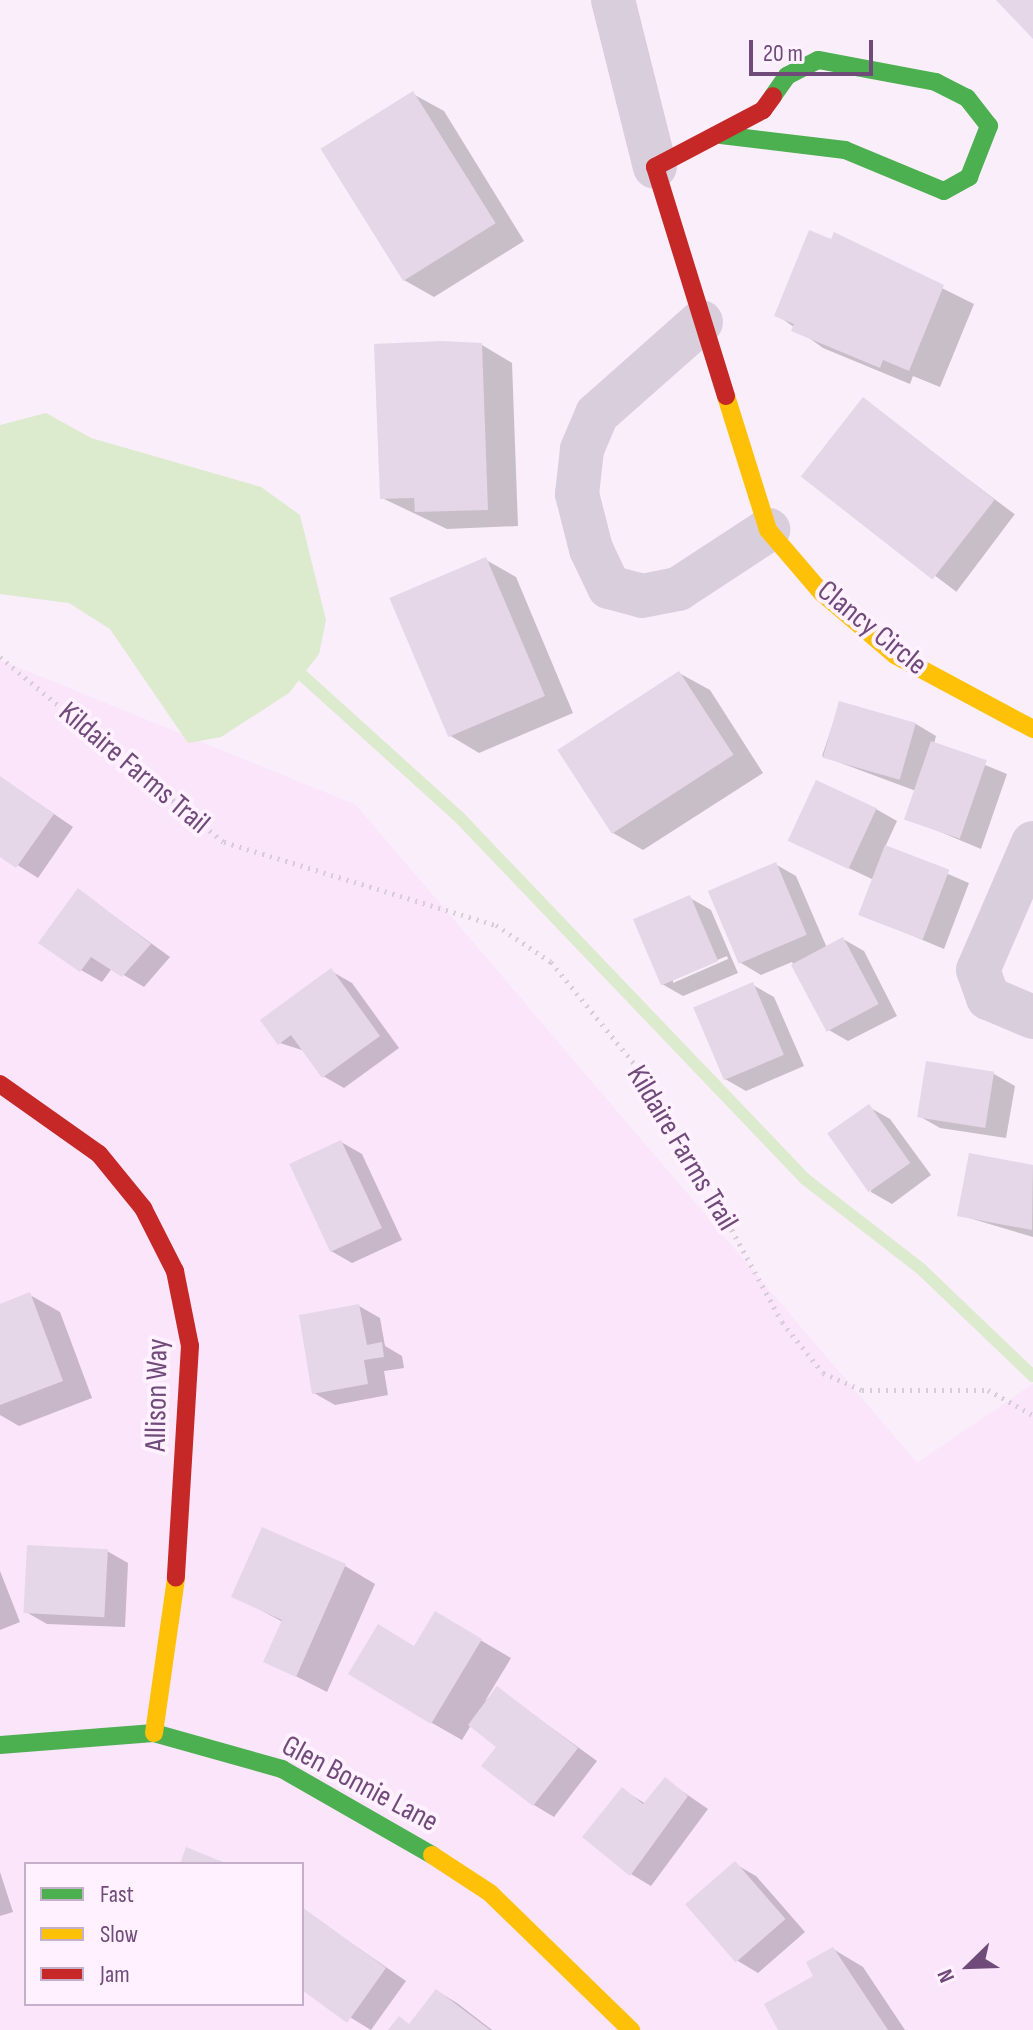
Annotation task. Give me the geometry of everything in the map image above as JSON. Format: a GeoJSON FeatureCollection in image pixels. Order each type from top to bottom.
{"type":"FeatureCollection","features":[{"type":"Feature","properties":{"kind":"street","name":"Clancy Circle"},"geometry":{"type":"LineString","coordinates":[[613,0],[655,167],[768,530],[822,593],[895,655],[1033,729]]}},
{"type":"Feature","properties":{"kind":"street"},"geometry":{"type":"LineString","coordinates":[[655,167],[721,135],[763,110],[804,63],[818,60],[936,82],[967,98],[989,126],[969,177],[944,191],[845,150],[721,135]]}},
{"type":"Feature","properties":{"kind":"street"},"geometry":{"type":"LineString","coordinates":[[701,322],[597,414],[582,450],[577,494],[591,549],[609,587],[642,596],[678,589],[768,530]]}},
{"type":"Feature","properties":{"kind":"street"},"geometry":{"type":"LineString","coordinates":[[1033,843],[978,970],[988,998],[1033,1017]]}},
{"type":"Feature","properties":{"kind":"street","name":"Allison Way"},"geometry":{"type":"LineString","coordinates":[[0,1084],[99,1154],[143,1208],[175,1271],[190,1346],[180,1548],[154,1733]]}},
{"type":"Feature","properties":{"kind":"street","name":"Glen Bonnie Lane"},"geometry":{"type":"LineString","coordinates":[[0,1745],[154,1733],[282,1769],[378,1820],[490,1893],[631,2030]]}},
{"type":"Feature","properties":{"kind":"path","name":"Kildaire Farms Trail"},"geometry":{"type":"LineString","coordinates":[[0,657],[224,842],[258,858],[350,878],[496,925],[551,962],[655,1089],[782,1322],[823,1373],[862,1390],[988,1390],[1033,1415]]}},
{"type":"Feature","properties":{"kind":"shaded area"},"geometry":{"type":"Polygon","coordinates":[[[46,413],[91,438],[261,487],[300,515],[326,620],[319,654],[289,693],[221,737],[188,743],[110,629],[69,603],[0,594],[0,425],[46,413]]]}},
{"type":"Feature","properties":{"kind":"shaded area"},"geometry":{"type":"Polygon","coordinates":[[[0,660],[356,805],[917,1463],[1033,1384],[1033,2030],[0,2030],[0,660]]]}},
{"type":"Feature","properties":{"kind":"building"},"geometry":{"type":"Polygon","coordinates":[[[996,0],[1033,0],[1033,39],[996,0]]]}},
{"type":"Feature","properties":{"kind":"building"},"geometry":{"type":"Polygon","coordinates":[[[413,91],[496,223],[403,281],[321,149],[413,91]]]}},
{"type":"Feature","properties":{"kind":"building"},"geometry":{"type":"Polygon","coordinates":[[[809,230],[831,239],[834,232],[944,285],[909,371],[883,360],[880,368],[791,331],[794,324],[774,316],[809,230]]]}},
{"type":"Feature","properties":{"kind":"building"},"geometry":{"type":"Polygon","coordinates":[[[482,343],[488,510],[415,512],[414,498],[380,499],[374,344],[482,343]]]}},
{"type":"Feature","properties":{"kind":"building"},"geometry":{"type":"Polygon","coordinates":[[[863,397],[995,500],[932,579],[801,477],[863,397]]]}},
{"type":"Feature","properties":{"kind":"building"},"geometry":{"type":"Polygon","coordinates":[[[486,557],[545,696],[448,737],[389,598],[486,557]]]}},
{"type":"Feature","properties":{"kind":"building"},"geometry":{"type":"Polygon","coordinates":[[[679,671],[733,755],[612,834],[557,750],[679,671]]]}},
{"type":"Feature","properties":{"kind":"building"},"geometry":{"type":"Polygon","coordinates":[[[839,701],[916,723],[900,780],[823,758],[839,701]]]}},
{"type":"Feature","properties":{"kind":"building"},"geometry":{"type":"Polygon","coordinates":[[[931,741],[987,760],[960,839],[904,819],[931,741]]]}},
{"type":"Feature","properties":{"kind":"building"},"geometry":{"type":"Polygon","coordinates":[[[0,776],[54,814],[16,868],[0,857],[0,776]]]}},
{"type":"Feature","properties":{"kind":"building"},"geometry":{"type":"Polygon","coordinates":[[[816,780],[877,808],[848,869],[788,841],[816,780]]]}},
{"type":"Feature","properties":{"kind":"building"},"geometry":{"type":"Polygon","coordinates":[[[885,845],[949,870],[923,940],[858,915],[885,845]]]}},
{"type":"Feature","properties":{"kind":"building"},"geometry":{"type":"Polygon","coordinates":[[[776,862],[807,935],[739,964],[708,891],[776,862]]]}},
{"type":"Feature","properties":{"kind":"building"},"geometry":{"type":"Polygon","coordinates":[[[78,888],[151,944],[122,977],[91,957],[80,972],[38,943],[78,888]]]}},
{"type":"Feature","properties":{"kind":"building"},"geometry":{"type":"Polygon","coordinates":[[[690,895],[718,961],[661,986],[633,919],[690,895]]]}},
{"type":"Feature","properties":{"kind":"building"},"geometry":{"type":"Polygon","coordinates":[[[843,937],[879,1004],[827,1032],[791,965],[843,937]]]}},
{"type":"Feature","properties":{"kind":"building"},"geometry":{"type":"Polygon","coordinates":[[[331,968],[380,1036],[322,1078],[291,1035],[278,1045],[260,1020],[331,968]]]}},
{"type":"Feature","properties":{"kind":"building"},"geometry":{"type":"Polygon","coordinates":[[[753,982],[784,1055],[724,1080],[693,1007],[753,982]]]}},
{"type":"Feature","properties":{"kind":"building"},"geometry":{"type":"Polygon","coordinates":[[[926,1061],[994,1072],[985,1128],[917,1117],[926,1061]]]}},
{"type":"Feature","properties":{"kind":"building"},"geometry":{"type":"Polygon","coordinates":[[[869,1104],[910,1163],[869,1192],[827,1133],[869,1104]]]}},
{"type":"Feature","properties":{"kind":"building"},"geometry":{"type":"Polygon","coordinates":[[[341,1140],[382,1228],[330,1252],[289,1164],[341,1140]]]}},
{"type":"Feature","properties":{"kind":"building"},"geometry":{"type":"Polygon","coordinates":[[[969,1153],[1033,1165],[1032,1230],[957,1216],[969,1153]]]}},
{"type":"Feature","properties":{"kind":"building"},"geometry":{"type":"Polygon","coordinates":[[[30,1292],[63,1381],[0,1405],[0,1304],[30,1292]]]}},
{"type":"Feature","properties":{"kind":"building"},"geometry":{"type":"Polygon","coordinates":[[[359,1304],[367,1345],[382,1342],[384,1357],[364,1360],[368,1384],[312,1394],[299,1315],[359,1304]]]}},
{"type":"Feature","properties":{"kind":"building"},"geometry":{"type":"Polygon","coordinates":[[[262,1527],[346,1564],[296,1677],[263,1662],[282,1620],[231,1597],[262,1527]]]}},
{"type":"Feature","properties":{"kind":"building"},"geometry":{"type":"Polygon","coordinates":[[[27,1545],[108,1549],[104,1617],[23,1613],[27,1545]]]}},
{"type":"Feature","properties":{"kind":"building"},"geometry":{"type":"Polygon","coordinates":[[[435,1611],[482,1639],[431,1724],[348,1674],[378,1624],[414,1646],[435,1611]]]}},
{"type":"Feature","properties":{"kind":"building"},"geometry":{"type":"Polygon","coordinates":[[[497,1686],[578,1748],[533,1806],[481,1766],[496,1747],[468,1725],[497,1686]]]}},
{"type":"Feature","properties":{"kind":"building"},"geometry":{"type":"Polygon","coordinates":[[[665,1777],[688,1796],[630,1876],[582,1837],[622,1787],[643,1804],[665,1777]]]}},
{"type":"Feature","properties":{"kind":"building"},"geometry":{"type":"Polygon","coordinates":[[[186,1847],[223,1862],[181,1862],[186,1847]]]}},
{"type":"Feature","properties":{"kind":"building"},"geometry":{"type":"Polygon","coordinates":[[[735,1861],[786,1919],[736,1962],[685,1904],[735,1861]]]}},
{"type":"Feature","properties":{"kind":"building"},"geometry":{"type":"Polygon","coordinates":[[[304,1908],[386,1968],[347,2023],[304,1991],[304,1908]]]}},
{"type":"Feature","properties":{"kind":"building"},"geometry":{"type":"Polygon","coordinates":[[[833,1947],[888,2030],[778,2030],[764,2004],[813,1976],[806,1962],[833,1947]]]}},
{"type":"Feature","properties":{"kind":"building"},"geometry":{"type":"Polygon","coordinates":[[[436,1989],[490,2030],[388,2030],[399,2016],[409,2024],[436,1989]]]}},
{"type":"Feature","properties":{"kind":"waterway"},"geometry":{"type":"LineString","coordinates":[[293,667],[459,817],[805,1179],[921,1269],[1033,1376]]}},
{"type":"Feature","properties":{"kind":"traffic: fast"},"geometry":{"type":"LineString","coordinates":[[721,135],[845,150],[944,191],[969,177],[989,126],[967,98],[936,82],[818,60],[787,76],[773,96]]}},
{"type":"Feature","properties":{"kind":"traffic: fast"},"geometry":{"type":"LineString","coordinates":[[0,1745],[154,1733],[282,1769],[432,1855]]}},
{"type":"Feature","properties":{"kind":"traffic: slow"},"geometry":{"type":"LineString","coordinates":[[726,396],[768,530],[822,593],[895,655],[1033,729]]}},
{"type":"Feature","properties":{"kind":"traffic: slow"},"geometry":{"type":"LineString","coordinates":[[154,1733],[176,1578]]}},
{"type":"Feature","properties":{"kind":"traffic: slow"},"geometry":{"type":"LineString","coordinates":[[432,1855],[490,1893],[631,2030]]}},
{"type":"Feature","properties":{"kind":"traffic: jam"},"geometry":{"type":"LineString","coordinates":[[726,396],[655,167],[763,110],[773,96]]}},
{"type":"Feature","properties":{"kind":"traffic: jam"},"geometry":{"type":"LineString","coordinates":[[0,1084],[99,1154],[143,1208],[175,1271],[190,1346],[176,1578]]}}]}
